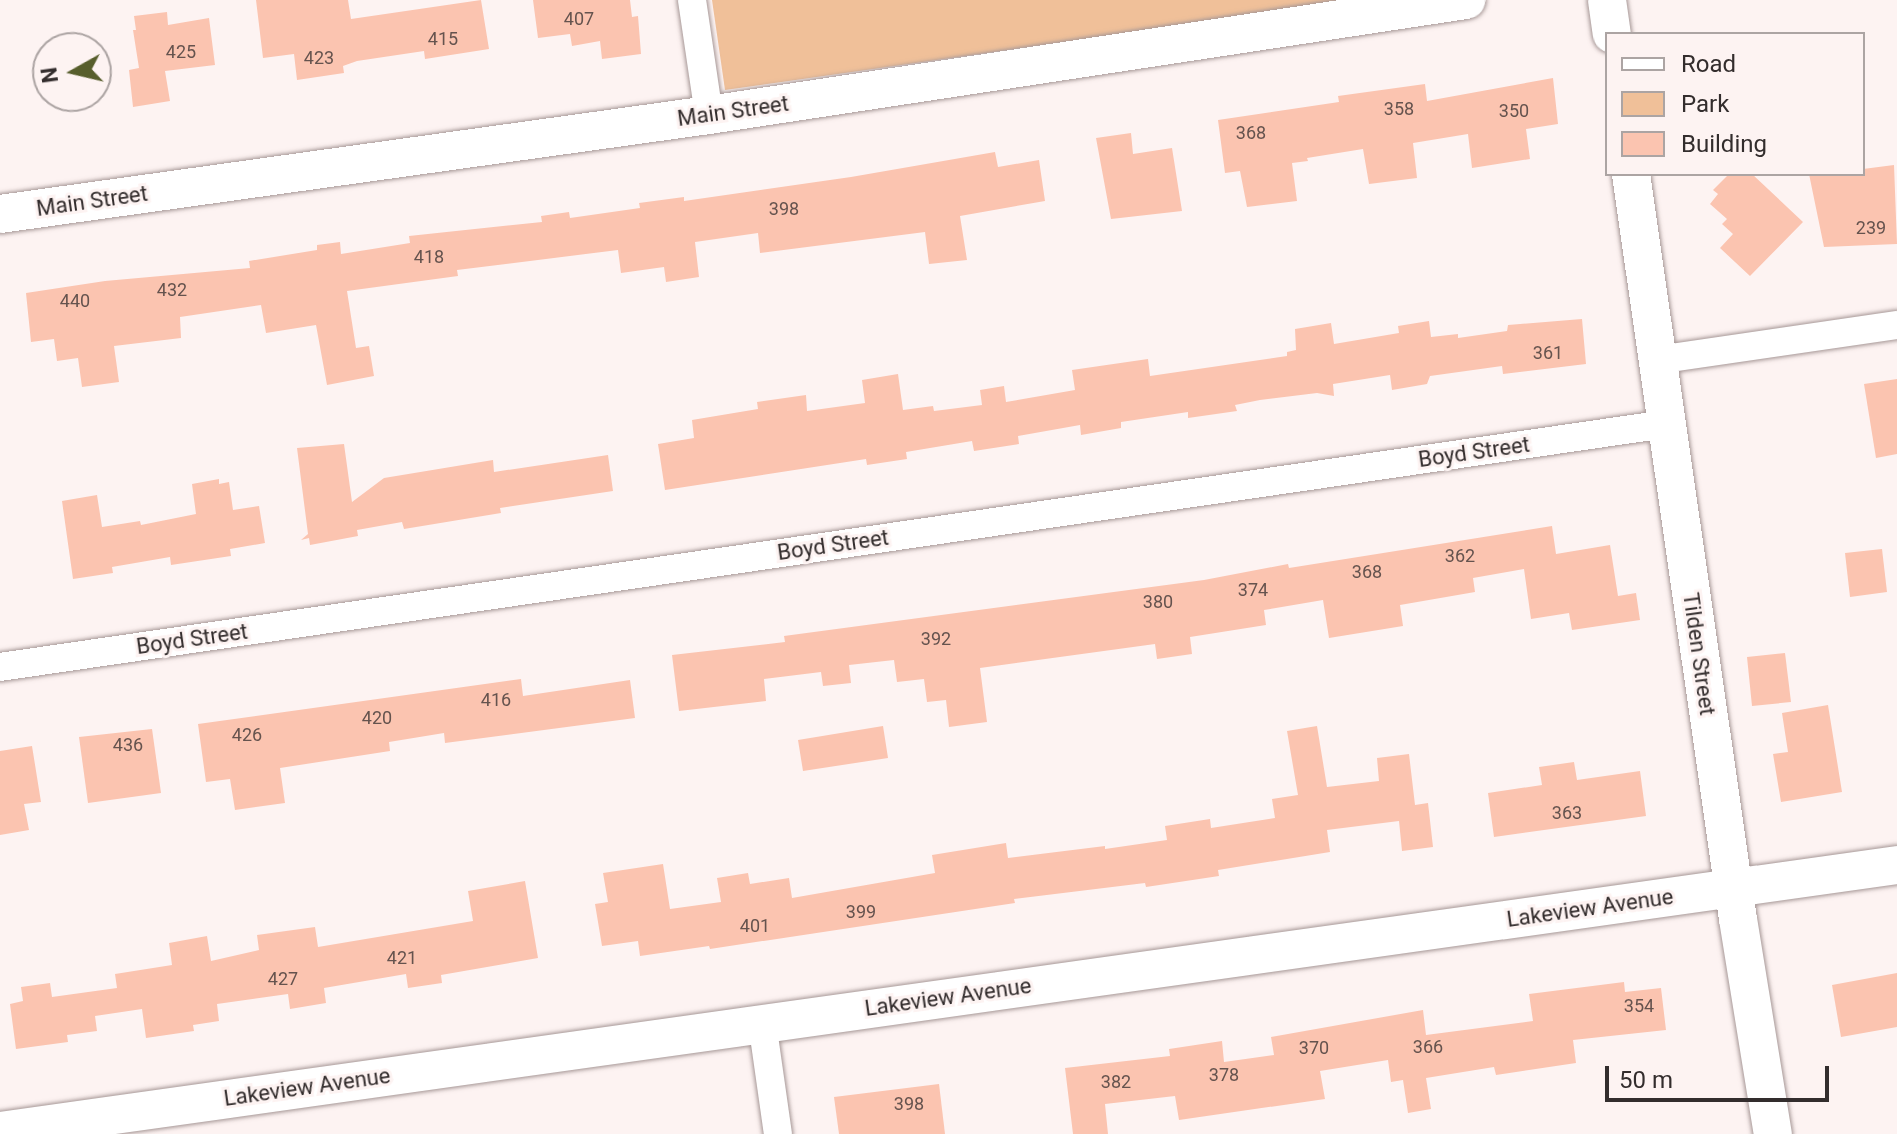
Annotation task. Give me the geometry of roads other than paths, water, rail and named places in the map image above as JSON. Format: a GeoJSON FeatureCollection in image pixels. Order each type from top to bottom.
{"type":"FeatureCollection","features":[{"type":"Feature","properties":{"kind":"street"},"geometry":{"type":"LineString","coordinates":[[692,0],[709,115]]}},
{"type":"Feature","properties":{"kind":"street","name":"Main Street"},"geometry":{"type":"LineString","coordinates":[[0,214],[709,115],[1466,0]]}},
{"type":"Feature","properties":{"kind":"street"},"geometry":{"type":"LineString","coordinates":[[1607,0],[1612,32]]}},
{"type":"Feature","properties":{"kind":"street","name":"Tilden Street"},"geometry":{"type":"LineString","coordinates":[[1631,176],[1665,424],[1773,1134]]}},
{"type":"Feature","properties":{"kind":"street"},"geometry":{"type":"LineString","coordinates":[[1657,360],[1897,325]]}},
{"type":"Feature","properties":{"kind":"street","name":"Boyd Street"},"geometry":{"type":"LineString","coordinates":[[0,667],[1665,424]]}},
{"type":"Feature","properties":{"kind":"street","name":"Lakeview Avenue"},"geometry":{"type":"LineString","coordinates":[[0,1131],[1897,865]]}},
{"type":"Feature","properties":{"kind":"street"},"geometry":{"type":"LineString","coordinates":[[762,1022],[778,1134]]}}]}
